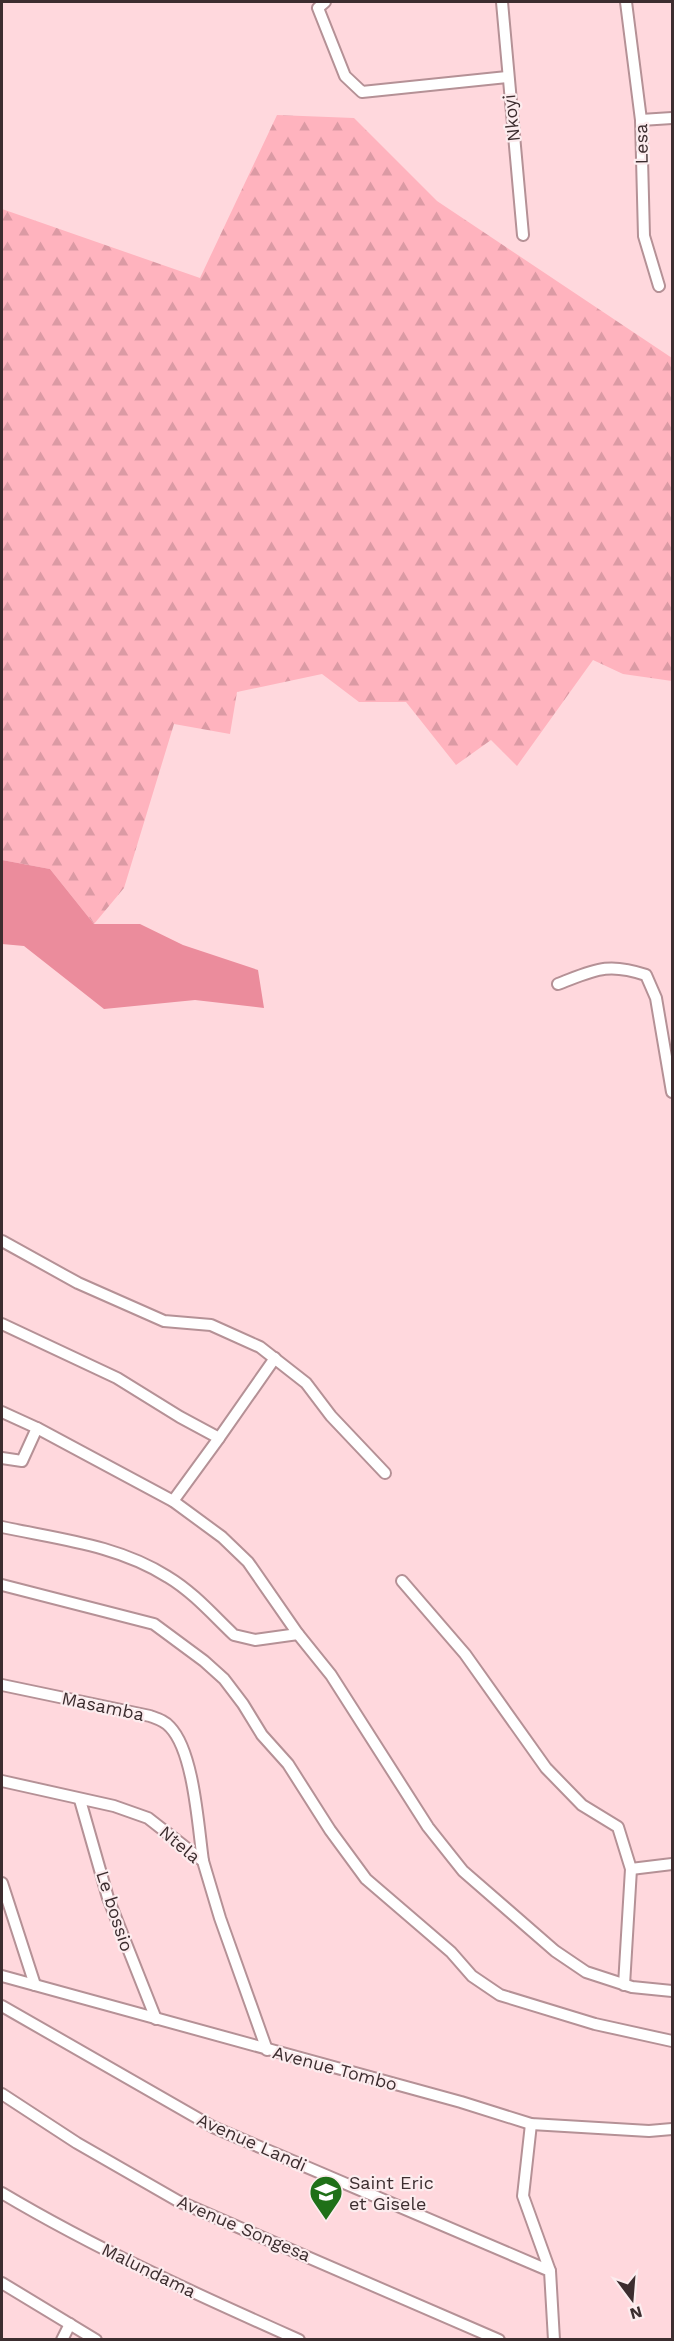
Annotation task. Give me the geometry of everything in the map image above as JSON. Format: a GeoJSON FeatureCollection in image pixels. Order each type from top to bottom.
{"type":"FeatureCollection","features":[{"type":"Feature","properties":{"kind":"street","name":"Nkoyi"},"geometry":{"type":"LineString","coordinates":[[502,2],[523,235]]}},
{"type":"Feature","properties":{"kind":"street","name":"Lesa"},"geometry":{"type":"LineString","coordinates":[[626,2],[641,120],[644,229],[658,286]]}},
{"type":"Feature","properties":{"kind":"street"},"geometry":{"type":"LineString","coordinates":[[322,5],[345,76],[362,92],[507,77]]}},
{"type":"Feature","properties":{"kind":"street"},"geometry":{"type":"LineString","coordinates":[[641,120],[672,118]]}},
{"type":"Feature","properties":{"kind":"street"},"geometry":{"type":"LineString","coordinates":[[558,984],[595,970],[621,967],[646,975],[656,998],[672,1092]]}},
{"type":"Feature","properties":{"kind":"street"},"geometry":{"type":"LineString","coordinates":[[2,1241],[78,1283],[164,1321],[211,1325],[260,1347],[306,1383],[330,1416],[385,1473]]}},
{"type":"Feature","properties":{"kind":"street"},"geometry":{"type":"LineString","coordinates":[[2,1324],[117,1378],[219,1438]]}},
{"type":"Feature","properties":{"kind":"street"},"geometry":{"type":"LineString","coordinates":[[174,1501],[275,1358]]}},
{"type":"Feature","properties":{"kind":"street"},"geometry":{"type":"LineString","coordinates":[[2,1412],[37,1428],[174,1501],[236,1548],[298,1634],[332,1675],[450,1857],[555,1951],[585,1972],[624,1985],[672,1991]]}},
{"type":"Feature","properties":{"kind":"street"},"geometry":{"type":"LineString","coordinates":[[2,1458],[22,1461],[37,1428]]}},
{"type":"Feature","properties":{"kind":"street"},"geometry":{"type":"LineString","coordinates":[[2,1527],[91,1544],[130,1558],[168,1576],[234,1635],[245,1639],[298,1634]]}},
{"type":"Feature","properties":{"kind":"street"},"geometry":{"type":"LineString","coordinates":[[402,1581],[465,1654],[546,1768],[582,1805],[618,1827],[631,1869],[624,1985]]}},
{"type":"Feature","properties":{"kind":"street"},"geometry":{"type":"LineString","coordinates":[[2,1585],[154,1624],[204,1661],[224,1679],[262,1735],[288,1764],[330,1830],[366,1879],[451,1952],[472,1976],[500,1995],[595,2024],[672,2041]]}},
{"type":"Feature","properties":{"kind":"street","name":"Masamba"},"geometry":{"type":"LineString","coordinates":[[2,1685],[150,1716],[170,1727],[180,1740],[187,1759],[203,1861]]}},
{"type":"Feature","properties":{"kind":"street","name":"Ntela"},"geometry":{"type":"LineString","coordinates":[[2,1781],[114,1806],[148,1818],[203,1861],[220,1918],[267,2050]]}},
{"type":"Feature","properties":{"kind":"street","name":"Le bossio"},"geometry":{"type":"LineString","coordinates":[[80,1800],[108,1898],[156,2019]]}},
{"type":"Feature","properties":{"kind":"street"},"geometry":{"type":"LineString","coordinates":[[631,1869],[672,1864]]}},
{"type":"Feature","properties":{"kind":"street"},"geometry":{"type":"LineString","coordinates":[[2,1883],[35,1984]]}},
{"type":"Feature","properties":{"kind":"street","name":"Avenue Tombo"},"geometry":{"type":"LineString","coordinates":[[2,1976],[461,2102],[531,2124],[649,2132],[672,2128]]}},
{"type":"Feature","properties":{"kind":"street","name":"Avenue Landi"},"geometry":{"type":"LineString","coordinates":[[2,2006],[213,2127],[550,2271]]}},
{"type":"Feature","properties":{"kind":"street","name":"Avenue Songesa"},"geometry":{"type":"LineString","coordinates":[[2,2094],[154,2189],[499,2340]]}},
{"type":"Feature","properties":{"kind":"street"},"geometry":{"type":"LineString","coordinates":[[531,2124],[523,2196],[550,2271],[554,2340]]}},
{"type":"Feature","properties":{"kind":"street","name":"Malundama"},"geometry":{"type":"LineString","coordinates":[[2,2193],[48,2221],[299,2340]]}},
{"type":"Feature","properties":{"kind":"street"},"geometry":{"type":"LineString","coordinates":[[2,2283],[96,2340]]}},
{"type":"Feature","properties":{"kind":"street"},"geometry":{"type":"LineString","coordinates":[[63,2340],[70,2324]]}},
{"type":"Feature","properties":{"kind":"green space"},"geometry":{"type":"Polygon","coordinates":[[[277,115],[354,118],[437,201],[672,358],[672,681],[623,674],[593,660],[517,766],[491,740],[456,765],[406,702],[359,702],[322,674],[237,692],[230,734],[174,724],[124,888],[94,924],[50,869],[2,860],[2,209],[200,278],[277,115]]]}},
{"type":"Feature","properties":{"kind":"shaded area"},"geometry":{"type":"Polygon","coordinates":[[[2,860],[50,869],[94,924],[140,924],[183,945],[258,970],[264,1008],[195,1000],[104,1009],[24,946],[2,944],[2,860]]]}},
{"type":"Feature","properties":{"kind":"place","name":"Saint Eric et Gisele"},"geometry":{"type":"Point","coordinates":[326,2221]}}]}
